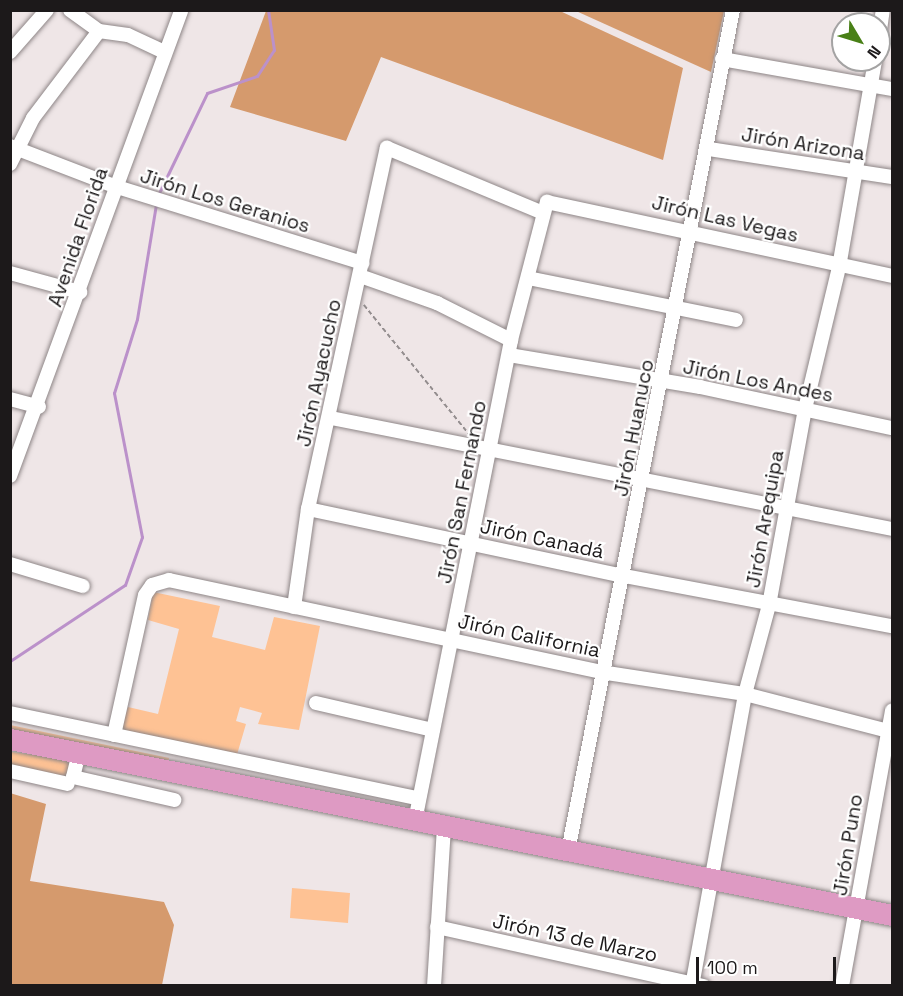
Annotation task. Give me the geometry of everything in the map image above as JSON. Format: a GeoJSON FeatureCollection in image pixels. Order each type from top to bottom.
{"type":"FeatureCollection","features":[{"type":"Feature","properties":{"kind":"highway"},"geometry":{"type":"LineString","coordinates":[[10,739],[892,915]]}},
{"type":"Feature","properties":{"kind":"street"},"geometry":{"type":"LineString","coordinates":[[10,52],[47,10]]}},
{"type":"Feature","properties":{"kind":"street"},"geometry":{"type":"LineString","coordinates":[[70,10],[99,30],[128,35],[163,51]]}},
{"type":"Feature","properties":{"kind":"street","name":"Avenida Florida"},"geometry":{"type":"LineString","coordinates":[[10,476],[39,407],[163,51],[181,10]]}},
{"type":"Feature","properties":{"kind":"street","name":"Jirón Huanuco"},"geometry":{"type":"LineString","coordinates":[[568,851],[607,673],[733,10]]}},
{"type":"Feature","properties":{"kind":"street"},"geometry":{"type":"LineString","coordinates":[[10,164],[14,147],[33,118],[99,30]]}},
{"type":"Feature","properties":{"kind":"street"},"geometry":{"type":"LineString","coordinates":[[722,60],[892,89]]}},
{"type":"Feature","properties":{"kind":"street","name":"Jirón Arequipa"},"geometry":{"type":"LineString","coordinates":[[696,985],[710,880],[745,694],[769,605],[805,409],[839,267],[873,72]]}},
{"type":"Feature","properties":{"kind":"street","name":"Jirón Los Geranios"},"geometry":{"type":"LineString","coordinates":[[14,147],[117,187],[362,270],[437,303],[511,340]]}},
{"type":"Feature","properties":{"kind":"street","name":"Jirón Las Vegas"},"geometry":{"type":"LineString","coordinates":[[387,148],[545,208],[692,229],[839,267],[892,276]]}},
{"type":"Feature","properties":{"kind":"street","name":"Jirón Ayacucho"},"geometry":{"type":"LineString","coordinates":[[294,607],[308,509],[331,418],[387,148]]}},
{"type":"Feature","properties":{"kind":"street","name":"Jirón Arizona"},"geometry":{"type":"LineString","coordinates":[[708,149],[892,177]]}},
{"type":"Feature","properties":{"kind":"street","name":"Jirón San Fernando"},"geometry":{"type":"LineString","coordinates":[[415,821],[471,544],[483,447],[509,355],[545,208]]}},
{"type":"Feature","properties":{"kind":"street"},"geometry":{"type":"LineString","coordinates":[[10,273],[80,292]]}},
{"type":"Feature","properties":{"kind":"street"},"geometry":{"type":"LineString","coordinates":[[528,278],[676,311],[736,320]]}},
{"type":"Feature","properties":{"kind":"street","name":"Jirón Los Andes"},"geometry":{"type":"LineString","coordinates":[[509,355],[664,382],[892,428]]}},
{"type":"Feature","properties":{"kind":"street"},"geometry":{"type":"LineString","coordinates":[[10,399],[39,407]]}},
{"type":"Feature","properties":{"kind":"street"},"geometry":{"type":"LineString","coordinates":[[331,418],[892,529]]}},
{"type":"Feature","properties":{"kind":"street","name":"Jirón Canadá"},"geometry":{"type":"LineString","coordinates":[[308,509],[624,576],[769,605],[892,626]]}},
{"type":"Feature","properties":{"kind":"street"},"geometry":{"type":"LineString","coordinates":[[10,564],[83,586]]}},
{"type":"Feature","properties":{"kind":"street","name":"Jirón California"},"geometry":{"type":"LineString","coordinates":[[114,735],[140,613],[156,583],[169,580],[607,673],[745,694],[890,731]]}},
{"type":"Feature","properties":{"kind":"street"},"geometry":{"type":"LineString","coordinates":[[316,703],[433,730]]}},
{"type":"Feature","properties":{"kind":"street","name":"Jirón Puno"},"geometry":{"type":"LineString","coordinates":[[842,986],[892,710]]}},
{"type":"Feature","properties":{"kind":"street"},"geometry":{"type":"LineString","coordinates":[[10,713],[418,798]]}},
{"type":"Feature","properties":{"kind":"street"},"geometry":{"type":"LineString","coordinates":[[79,753],[74,777],[174,800]]}},
{"type":"Feature","properties":{"kind":"street"},"geometry":{"type":"LineString","coordinates":[[10,771],[69,784]]}},
{"type":"Feature","properties":{"kind":"street"},"geometry":{"type":"LineString","coordinates":[[434,986],[444,827]]}},
{"type":"Feature","properties":{"kind":"street","name":"Jirón 13 de Marzo"},"geometry":{"type":"LineString","coordinates":[[437,927],[696,985]]}},
{"type":"Feature","properties":{"kind":"path"},"geometry":{"type":"LineString","coordinates":[[356,295],[421,368],[483,447]]}},
{"type":"Feature","properties":{"kind":"shaded area"},"geometry":{"type":"Polygon","coordinates":[[[266,11],[560,11],[683,68],[663,160],[381,57],[346,141],[230,107],[266,11]]]}},
{"type":"Feature","properties":{"kind":"shaded area"},"geometry":{"type":"Polygon","coordinates":[[[576,11],[724,11],[711,72],[576,11]]]}},
{"type":"Feature","properties":{"kind":"shaded area"},"geometry":{"type":"Polygon","coordinates":[[[153,592],[220,606],[212,637],[265,650],[274,617],[320,626],[299,730],[258,724],[262,713],[240,707],[236,721],[246,724],[236,758],[120,730],[128,707],[158,714],[179,629],[148,620],[153,592]]]}},
{"type":"Feature","properties":{"kind":"shaded area"},"geometry":{"type":"Polygon","coordinates":[[[10,725],[169,758],[168,764],[11,732],[10,725]]]}},
{"type":"Feature","properties":{"kind":"shaded area"},"geometry":{"type":"Polygon","coordinates":[[[11,752],[76,760],[73,777],[11,769],[11,752]]]}},
{"type":"Feature","properties":{"kind":"shaded area"},"geometry":{"type":"Polygon","coordinates":[[[10,793],[46,804],[30,881],[164,902],[174,925],[162,985],[11,985],[10,793]]]}},
{"type":"Feature","properties":{"kind":"shaded area"},"geometry":{"type":"Polygon","coordinates":[[[292,888],[350,893],[348,923],[290,918],[292,888]]]}},
{"type":"Feature","properties":{"kind":"waterway"},"geometry":{"type":"LineString","coordinates":[[158,195],[207,93],[257,76],[274,50],[268,10]]}},
{"type":"Feature","properties":{"kind":"waterway"},"geometry":{"type":"LineString","coordinates":[[10,661],[125,585],[142,537],[114,393],[137,319],[156,204]]}}]}
